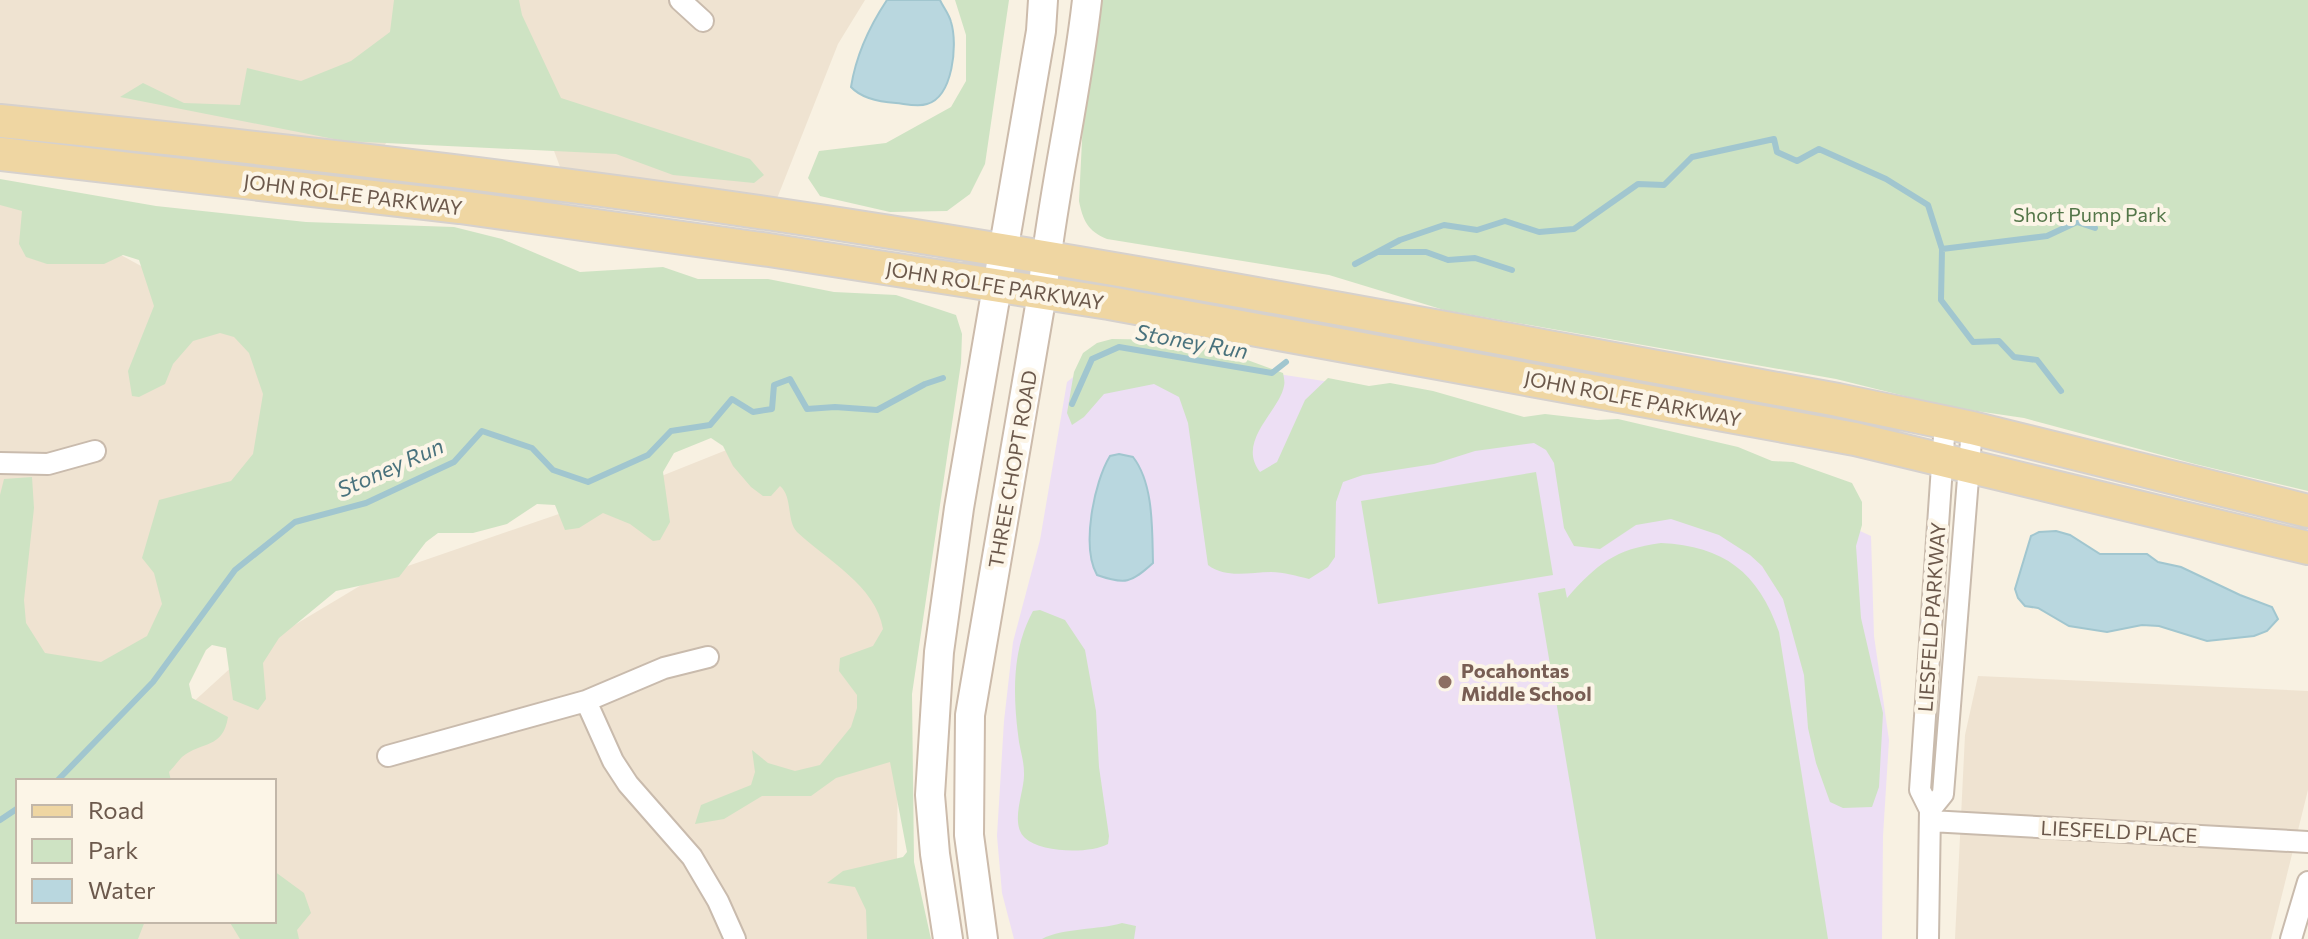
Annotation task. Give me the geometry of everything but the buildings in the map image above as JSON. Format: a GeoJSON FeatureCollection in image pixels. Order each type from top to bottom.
{"type":"FeatureCollection","features":[{"type":"Feature","properties":{"kind":"main road"},"geometry":{"type":"LineString","coordinates":[[948,939],[930,795],[934,697],[959,508],[1041,31],[1043,0]]}},
{"type":"Feature","properties":{"kind":"main road","name":"THREE CHOPT ROAD"},"geometry":{"type":"LineString","coordinates":[[983,939],[969,835],[970,715],[1042,294],[1087,0]]}},
{"type":"Feature","properties":{"kind":"main road","name":"JOHN ROLFE PARKWAY"},"geometry":{"type":"LineString","coordinates":[[0,121],[296,151],[566,184],[1003,250],[1792,391],[1958,425],[2308,511]]}},
{"type":"Feature","properties":{"kind":"main road","name":"JOHN ROLFE PARKWAY"},"geometry":{"type":"LineString","coordinates":[[0,154],[460,207],[769,250],[1314,339],[1855,439],[2308,548]]}},
{"type":"Feature","properties":{"kind":"street"},"geometry":{"type":"LineString","coordinates":[[680,0],[703,21]]}},
{"type":"Feature","properties":{"kind":"street","name":"LIESFELD PARKWAY"},"geometry":{"type":"LineString","coordinates":[[1928,939],[1930,815],[1920,790],[1958,425]]}},
{"type":"Feature","properties":{"kind":"street"},"geometry":{"type":"LineString","coordinates":[[0,463],[48,464],[95,451]]}},
{"type":"Feature","properties":{"kind":"street"},"geometry":{"type":"LineString","coordinates":[[388,756],[586,701],[664,668],[708,657]]}},
{"type":"Feature","properties":{"kind":"street"},"geometry":{"type":"LineString","coordinates":[[586,701],[613,761],[628,784],[692,857],[718,901],[735,939]]}},
{"type":"Feature","properties":{"kind":"street","name":"LIESFELD PLACE"},"geometry":{"type":"LineString","coordinates":[[1930,815],[2308,842]]}},
{"type":"Feature","properties":{"kind":"street"},"geometry":{"type":"LineString","coordinates":[[2291,939],[2308,882]]}},
{"type":"Feature","properties":{"kind":"shaded area"},"geometry":{"type":"Polygon","coordinates":[[[0,0],[485,0],[382,149],[0,108],[0,0]]]}},
{"type":"Feature","properties":{"kind":"shaded area"},"geometry":{"type":"Polygon","coordinates":[[[497,0],[865,0],[838,44],[776,201],[562,172],[497,0]]]}},
{"type":"Feature","properties":{"kind":"shaded area"},"geometry":{"type":"Polygon","coordinates":[[[0,201],[26,203],[287,346],[287,489],[97,722],[0,783],[0,201]]]}},
{"type":"Feature","properties":{"kind":"shaded area","name":"Pocahontas Middle School"},"geometry":{"type":"Polygon","coordinates":[[[1109,348],[1389,391],[1807,507],[1871,536],[1874,636],[1889,740],[1883,836],[1882,939],[1014,939],[1002,893],[997,836],[1004,721],[1013,642],[1040,540],[1067,382],[1109,348]]]}},
{"type":"Feature","properties":{"kind":"shaded area"},"geometry":{"type":"Polygon","coordinates":[[[754,439],[899,627],[897,862],[919,939],[89,939],[90,923],[276,923],[276,779],[97,779],[147,744],[246,654],[373,578],[614,495],[754,439]]]}},
{"type":"Feature","properties":{"kind":"shaded area"},"geometry":{"type":"Polygon","coordinates":[[[1978,676],[2308,691],[2308,790],[2271,939],[1955,939],[1965,735],[1978,676]]]}},
{"type":"Feature","properties":{"kind":"green space"},"geometry":{"type":"Polygon","coordinates":[[[394,0],[519,0],[522,15],[561,98],[750,159],[764,175],[754,183],[673,175],[616,154],[344,141],[120,97],[143,83],[184,103],[240,105],[247,68],[301,81],[351,61],[390,32],[394,0]]]}},
{"type":"Feature","properties":{"kind":"green space"},"geometry":{"type":"Polygon","coordinates":[[[955,0],[1009,0],[985,164],[970,194],[947,211],[890,212],[820,196],[808,178],[819,151],[886,143],[951,107],[966,81],[966,35],[955,0]]]}},
{"type":"Feature","properties":{"kind":"green space","name":"Short Pump Park"},"geometry":{"type":"Polygon","coordinates":[[[1089,0],[2308,0],[2308,491],[2024,418],[1949,407],[1836,379],[1444,310],[1329,275],[1107,239],[1087,224],[1079,201],[1089,0]]]}},
{"type":"Feature","properties":{"kind":"green space"},"geometry":{"type":"Polygon","coordinates":[[[0,179],[156,206],[306,222],[454,227],[502,239],[580,272],[663,267],[698,279],[768,279],[834,292],[896,295],[956,315],[962,334],[961,363],[912,694],[914,862],[931,939],[867,939],[866,910],[855,887],[827,883],[843,871],[903,857],[907,852],[890,762],[836,778],[811,796],[762,796],[724,819],[695,824],[701,805],[751,785],[755,772],[752,750],[768,763],[795,771],[820,765],[851,727],[857,708],[857,695],[839,671],[840,658],[873,646],[883,629],[879,614],[861,587],[797,532],[787,496],[780,486],[771,496],[763,496],[733,466],[723,446],[711,438],[674,453],[663,472],[670,522],[660,540],[653,541],[630,524],[603,513],[579,528],[565,530],[555,505],[537,504],[507,524],[473,533],[438,533],[426,542],[399,577],[336,591],[279,638],[263,663],[266,699],[258,710],[233,700],[226,648],[212,645],[206,650],[189,684],[192,698],[228,717],[217,740],[182,757],[169,772],[171,779],[16,779],[16,923],[144,923],[138,939],[0,939],[0,495],[4,479],[32,477],[34,508],[24,600],[26,623],[45,653],[101,662],[147,636],[162,604],[154,573],[142,558],[159,500],[231,481],[253,454],[263,394],[249,353],[234,337],[220,333],[193,341],[173,364],[165,384],[139,397],[132,396],[128,371],[154,306],[139,260],[123,255],[104,264],[47,264],[26,257],[19,244],[22,211],[0,205],[0,179]]]}},
{"type":"Feature","properties":{"kind":"green space"},"geometry":{"type":"Polygon","coordinates":[[[1112,339],[1176,340],[1209,346],[1283,373],[1281,396],[1261,427],[1253,449],[1260,472],[1277,462],[1305,400],[1328,378],[1369,386],[1390,383],[1433,391],[1524,417],[1545,414],[1597,420],[1618,419],[1738,447],[1772,461],[1793,462],[1852,483],[1862,502],[1862,525],[1856,546],[1861,618],[1883,713],[1879,787],[1872,807],[1843,808],[1830,802],[1816,763],[1808,728],[1804,675],[1783,599],[1762,566],[1719,535],[1671,519],[1636,525],[1600,549],[1574,546],[1564,528],[1554,463],[1546,450],[1534,443],[1475,451],[1434,464],[1363,475],[1343,482],[1336,502],[1335,557],[1328,567],[1309,579],[1276,572],[1222,572],[1208,565],[1188,423],[1179,397],[1154,384],[1104,394],[1084,417],[1072,425],[1067,413],[1074,372],[1083,353],[1097,343],[1112,339]]]}},
{"type":"Feature","properties":{"kind":"green space"},"geometry":{"type":"Polygon","coordinates":[[[1536,472],[1553,575],[1378,604],[1361,501],[1536,472]]]}},
{"type":"Feature","properties":{"kind":"green space"},"geometry":{"type":"Polygon","coordinates":[[[1661,543],[1703,550],[1736,566],[1761,593],[1779,632],[1828,939],[1596,939],[1538,593],[1565,588],[1567,598],[1608,560],[1631,549],[1661,543]]]}},
{"type":"Feature","properties":{"kind":"green space"},"geometry":{"type":"Polygon","coordinates":[[[1040,610],[1065,620],[1085,650],[1096,711],[1099,767],[1109,836],[1108,844],[1100,847],[1066,850],[1042,847],[1020,832],[1018,816],[1024,773],[1017,725],[1017,658],[1033,611],[1040,610]]]}},
{"type":"Feature","properties":{"kind":"green space"},"geometry":{"type":"Polygon","coordinates":[[[276,872],[304,893],[311,913],[297,930],[299,939],[240,939],[230,923],[276,923],[276,872]]]}},
{"type":"Feature","properties":{"kind":"green space"},"geometry":{"type":"Polygon","coordinates":[[[1122,923],[1136,926],[1134,939],[1042,939],[1060,933],[1122,923]]]}},
{"type":"Feature","properties":{"kind":"water"},"geometry":{"type":"Polygon","coordinates":[[[887,0],[940,0],[950,19],[954,43],[948,81],[936,99],[927,104],[878,101],[851,87],[864,42],[887,0]]]}},
{"type":"Feature","properties":{"kind":"water"},"geometry":{"type":"Polygon","coordinates":[[[1110,456],[1133,457],[1145,480],[1152,522],[1153,563],[1139,575],[1121,581],[1097,575],[1090,548],[1092,515],[1099,482],[1110,456]]]}},
{"type":"Feature","properties":{"kind":"water"},"geometry":{"type":"Polygon","coordinates":[[[2056,531],[2070,535],[2100,554],[2147,554],[2158,562],[2181,567],[2272,607],[2278,619],[2267,631],[2254,636],[2207,641],[2159,626],[2142,625],[2107,632],[2069,626],[2038,608],[2025,606],[2015,589],[2031,536],[2056,531]]]}},
{"type":"Feature","properties":{"kind":"waterway","name":"Stoney Run"},"geometry":{"type":"LineString","coordinates":[[1355,264],[1400,240],[1444,225],[1477,230],[1505,221],[1539,232],[1574,229],[1638,184],[1664,185],[1692,157],[1774,139],[1777,152],[1797,161],[1819,149],[1886,179],[1928,205],[1942,249],[1941,300],[1973,342],[1999,341],[2014,357],[2037,360],[2061,391]]}},
{"type":"Feature","properties":{"kind":"waterway"},"geometry":{"type":"LineString","coordinates":[[1942,249],[2047,236],[2077,222],[2095,228]]}},
{"type":"Feature","properties":{"kind":"waterway"},"geometry":{"type":"LineString","coordinates":[[1379,252],[1426,252],[1448,260],[1475,258],[1512,270]]}},
{"type":"Feature","properties":{"kind":"waterway","name":"Stoney Run"},"geometry":{"type":"LineString","coordinates":[[1072,404],[1092,359],[1119,347],[1272,373],[1286,362]]}},
{"type":"Feature","properties":{"kind":"waterway","name":"Stoney Run"},"geometry":{"type":"LineString","coordinates":[[59,779],[153,682],[235,570],[295,522],[366,503],[454,462],[482,431],[532,448],[553,470],[588,482],[648,455],[671,431],[710,425],[732,399],[753,412],[772,409],[774,385],[790,379],[807,409],[877,410],[925,384],[943,378]]}},
{"type":"Feature","properties":{"kind":"waterway","name":"Stoney Run"},"geometry":{"type":"LineString","coordinates":[[0,820],[16,809]]}},
{"type":"Feature","properties":{"kind":"place","name":"Pocahontas Middle School"},"geometry":{"type":"Point","coordinates":[1445,682]}}]}
